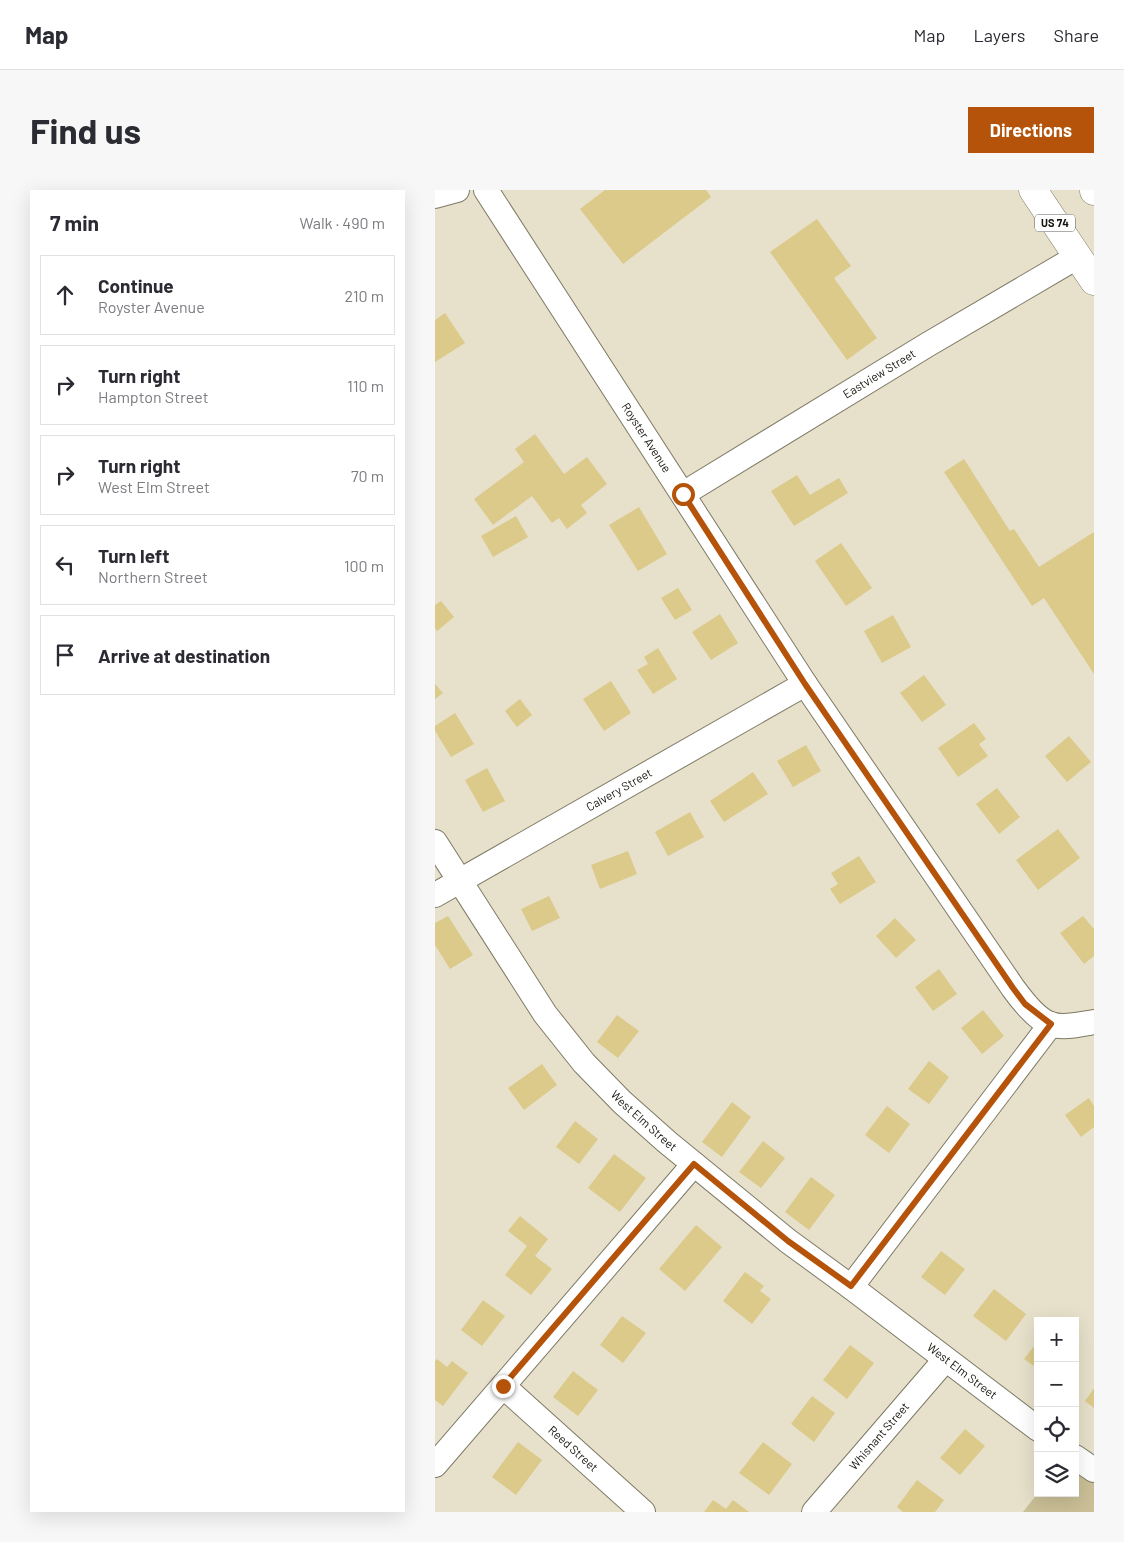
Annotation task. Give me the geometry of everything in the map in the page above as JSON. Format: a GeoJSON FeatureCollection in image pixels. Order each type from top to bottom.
{"type":"FeatureCollection","features":[{"type":"Feature","properties":{"kind":"highway","name":"US 74"},"geometry":{"type":"LineString","coordinates":[[1033,190],[1094,281]]}},
{"type":"Feature","properties":{"kind":"street"},"geometry":{"type":"LineString","coordinates":[[435,196],[457,190]]}},
{"type":"Feature","properties":{"kind":"street","name":"Royster Avenue"},"geometry":{"type":"LineString","coordinates":[[486,190],[805,684],[1013,988],[1025,1004],[1051,1024]]}},
{"type":"Feature","properties":{"kind":"street","name":"Eastview Street"},"geometry":{"type":"LineString","coordinates":[[683,494],[927,345],[1077,257]]}},
{"type":"Feature","properties":{"kind":"street","name":"Calvery Street"},"geometry":{"type":"LineString","coordinates":[[435,895],[805,684]]}},
{"type":"Feature","properties":{"kind":"street","name":"West Elm Street"},"geometry":{"type":"LineString","coordinates":[[435,842],[545,1014],[566,1043],[622,1102],[788,1241],[851,1286],[945,1360],[1034,1426]]}},
{"type":"Feature","properties":{"kind":"street"},"geometry":{"type":"LineString","coordinates":[[851,1286],[1051,1024],[1073,1026],[1094,1022]]}},
{"type":"Feature","properties":{"kind":"street"},"geometry":{"type":"LineString","coordinates":[[435,1465],[694,1164]]}},
{"type":"Feature","properties":{"kind":"street","name":"Whisnant Street"},"geometry":{"type":"LineString","coordinates":[[814,1512],[945,1360]]}},
{"type":"Feature","properties":{"kind":"street","name":"Reed Street"},"geometry":{"type":"LineString","coordinates":[[503,1386],[643,1512]]}},
{"type":"Feature","properties":{"kind":"street"},"geometry":{"type":"LineString","coordinates":[[1079,1460],[1094,1470]]}},
{"type":"Feature","properties":{"kind":"shaded area"},"geometry":{"type":"Polygon","coordinates":[[[1079,1460],[1094,1470],[1094,1512],[1023,1512],[1035,1497],[1079,1497],[1079,1460]]]}},
{"type":"Feature","properties":{"kind":"building"},"geometry":{"type":"Polygon","coordinates":[[[605,190],[706,190],[711,197],[623,264],[580,209],[605,190]]]}},
{"type":"Feature","properties":{"kind":"building"},"geometry":{"type":"Polygon","coordinates":[[[817,219],[851,266],[834,278],[877,338],[847,360],[770,252],[817,219]]]}},
{"type":"Feature","properties":{"kind":"building"},"geometry":{"type":"Polygon","coordinates":[[[445,313],[465,343],[435,362],[435,320],[445,313]]]}},
{"type":"Feature","properties":{"kind":"building"},"geometry":{"type":"Polygon","coordinates":[[[535,434],[564,474],[587,457],[607,484],[581,505],[587,513],[567,529],[559,518],[552,523],[532,496],[493,525],[474,499],[524,462],[515,449],[535,434]]]}},
{"type":"Feature","properties":{"kind":"building"},"geometry":{"type":"Polygon","coordinates":[[[964,459],[1010,531],[1014,529],[1039,567],[1094,532],[1094,674],[1044,598],[1032,606],[944,472],[964,459]]]}},
{"type":"Feature","properties":{"kind":"building"},"geometry":{"type":"Polygon","coordinates":[[[797,475],[810,495],[839,478],[848,493],[794,526],[771,491],[797,475]]]}},
{"type":"Feature","properties":{"kind":"building"},"geometry":{"type":"Polygon","coordinates":[[[639,507],[667,554],[638,571],[609,525],[639,507]]]}},
{"type":"Feature","properties":{"kind":"building"},"geometry":{"type":"Polygon","coordinates":[[[516,516],[528,537],[493,557],[481,536],[516,516]]]}},
{"type":"Feature","properties":{"kind":"building"},"geometry":{"type":"Polygon","coordinates":[[[841,543],[872,588],[846,606],[815,561],[841,543]]]}},
{"type":"Feature","properties":{"kind":"building"},"geometry":{"type":"Polygon","coordinates":[[[678,588],[692,610],[675,620],[661,598],[678,588]]]}},
{"type":"Feature","properties":{"kind":"building"},"geometry":{"type":"Polygon","coordinates":[[[441,601],[454,617],[437,631],[435,628],[435,605],[441,601]]]}},
{"type":"Feature","properties":{"kind":"building"},"geometry":{"type":"Polygon","coordinates":[[[720,614],[738,643],[711,660],[692,632],[720,614]]]}},
{"type":"Feature","properties":{"kind":"building"},"geometry":{"type":"Polygon","coordinates":[[[893,615],[911,647],[882,663],[864,631],[893,615]]]}},
{"type":"Feature","properties":{"kind":"building"},"geometry":{"type":"Polygon","coordinates":[[[658,648],[677,679],[653,694],[637,670],[648,664],[644,657],[658,648]]]}},
{"type":"Feature","properties":{"kind":"building"},"geometry":{"type":"Polygon","coordinates":[[[924,675],[946,705],[922,722],[900,693],[924,675]]]}},
{"type":"Feature","properties":{"kind":"building"},"geometry":{"type":"Polygon","coordinates":[[[611,681],[631,713],[604,731],[583,699],[611,681]]]}},
{"type":"Feature","properties":{"kind":"building"},"geometry":{"type":"Polygon","coordinates":[[[435,684],[443,693],[435,699],[435,684]]]}},
{"type":"Feature","properties":{"kind":"building"},"geometry":{"type":"Polygon","coordinates":[[[520,699],[532,715],[517,727],[505,711],[520,699]]]}},
{"type":"Feature","properties":{"kind":"building"},"geometry":{"type":"Polygon","coordinates":[[[455,713],[474,744],[451,757],[435,731],[435,726],[455,713]]]}},
{"type":"Feature","properties":{"kind":"building"},"geometry":{"type":"Polygon","coordinates":[[[974,723],[986,739],[979,744],[988,756],[958,777],[938,748],[974,723]]]}},
{"type":"Feature","properties":{"kind":"building"},"geometry":{"type":"Polygon","coordinates":[[[1069,736],[1091,762],[1067,782],[1045,756],[1069,736]]]}},
{"type":"Feature","properties":{"kind":"building"},"geometry":{"type":"Polygon","coordinates":[[[806,745],[821,771],[793,787],[777,761],[806,745]]]}},
{"type":"Feature","properties":{"kind":"building"},"geometry":{"type":"Polygon","coordinates":[[[487,768],[505,801],[483,812],[465,780],[487,768]]]}},
{"type":"Feature","properties":{"kind":"building"},"geometry":{"type":"Polygon","coordinates":[[[753,772],[768,794],[724,822],[710,801],[753,772]]]}},
{"type":"Feature","properties":{"kind":"building"},"geometry":{"type":"Polygon","coordinates":[[[997,788],[1020,817],[999,834],[976,804],[997,788]]]}},
{"type":"Feature","properties":{"kind":"building"},"geometry":{"type":"Polygon","coordinates":[[[690,812],[704,837],[668,856],[655,832],[690,812]]]}},
{"type":"Feature","properties":{"kind":"building"},"geometry":{"type":"Polygon","coordinates":[[[1058,829],[1080,858],[1038,890],[1016,860],[1058,829]]]}},
{"type":"Feature","properties":{"kind":"building"},"geometry":{"type":"Polygon","coordinates":[[[628,851],[637,874],[600,889],[591,865],[628,851]]]}},
{"type":"Feature","properties":{"kind":"building"},"geometry":{"type":"Polygon","coordinates":[[[859,856],[876,882],[840,904],[830,889],[838,884],[831,873],[859,856]]]}},
{"type":"Feature","properties":{"kind":"building"},"geometry":{"type":"Polygon","coordinates":[[[549,896],[560,918],[532,931],[521,909],[549,896]]]}},
{"type":"Feature","properties":{"kind":"building"},"geometry":{"type":"Polygon","coordinates":[[[448,916],[473,955],[450,969],[435,945],[435,923],[448,916]]]}},
{"type":"Feature","properties":{"kind":"building"},"geometry":{"type":"Polygon","coordinates":[[[1083,916],[1094,929],[1094,956],[1084,964],[1060,933],[1083,916]]]}},
{"type":"Feature","properties":{"kind":"building"},"geometry":{"type":"Polygon","coordinates":[[[895,918],[916,940],[896,958],[876,936],[895,918]]]}},
{"type":"Feature","properties":{"kind":"building"},"geometry":{"type":"Polygon","coordinates":[[[939,969],[957,994],[933,1011],[915,987],[939,969]]]}},
{"type":"Feature","properties":{"kind":"building"},"geometry":{"type":"Polygon","coordinates":[[[983,1010],[1004,1036],[982,1054],[961,1028],[983,1010]]]}},
{"type":"Feature","properties":{"kind":"building"},"geometry":{"type":"Polygon","coordinates":[[[617,1015],[639,1031],[618,1058],[597,1042],[617,1015]]]}},
{"type":"Feature","properties":{"kind":"building"},"geometry":{"type":"Polygon","coordinates":[[[929,1061],[949,1077],[929,1104],[908,1089],[929,1061]]]}},
{"type":"Feature","properties":{"kind":"building"},"geometry":{"type":"Polygon","coordinates":[[[542,1064],[557,1085],[524,1110],[508,1088],[542,1064]]]}},
{"type":"Feature","properties":{"kind":"building"},"geometry":{"type":"Polygon","coordinates":[[[1089,1098],[1094,1106],[1094,1127],[1081,1137],[1065,1115],[1089,1098]]]}},
{"type":"Feature","properties":{"kind":"building"},"geometry":{"type":"Polygon","coordinates":[[[732,1102],[751,1117],[722,1157],[702,1142],[732,1102]]]}},
{"type":"Feature","properties":{"kind":"building"},"geometry":{"type":"Polygon","coordinates":[[[887,1106],[910,1124],[889,1153],[865,1135],[887,1106]]]}},
{"type":"Feature","properties":{"kind":"building"},"geometry":{"type":"Polygon","coordinates":[[[575,1121],[598,1139],[579,1164],[556,1147],[575,1121]]]}},
{"type":"Feature","properties":{"kind":"building"},"geometry":{"type":"Polygon","coordinates":[[[763,1141],[785,1158],[761,1188],[739,1172],[763,1141]]]}},
{"type":"Feature","properties":{"kind":"building"},"geometry":{"type":"Polygon","coordinates":[[[614,1154],[646,1178],[620,1212],[588,1188],[614,1154]]]}},
{"type":"Feature","properties":{"kind":"building"},"geometry":{"type":"Polygon","coordinates":[[[811,1177],[835,1195],[809,1230],[785,1212],[811,1177]]]}},
{"type":"Feature","properties":{"kind":"building"},"geometry":{"type":"Polygon","coordinates":[[[520,1216],[548,1239],[535,1256],[552,1269],[531,1295],[505,1275],[527,1246],[508,1231],[520,1216]]]}},
{"type":"Feature","properties":{"kind":"building"},"geometry":{"type":"Polygon","coordinates":[[[696,1225],[722,1247],[685,1291],[659,1269],[696,1225]]]}},
{"type":"Feature","properties":{"kind":"building"},"geometry":{"type":"Polygon","coordinates":[[[941,1251],[965,1269],[945,1295],[921,1277],[941,1251]]]}},
{"type":"Feature","properties":{"kind":"building"},"geometry":{"type":"Polygon","coordinates":[[[745,1272],[764,1286],[760,1291],[771,1299],[752,1324],[723,1301],[745,1272]]]}},
{"type":"Feature","properties":{"kind":"building"},"geometry":{"type":"Polygon","coordinates":[[[994,1289],[1026,1314],[1006,1341],[973,1316],[994,1289]]]}},
{"type":"Feature","properties":{"kind":"building"},"geometry":{"type":"Polygon","coordinates":[[[483,1300],[505,1316],[482,1346],[461,1330],[483,1300]]]}},
{"type":"Feature","properties":{"kind":"building"},"geometry":{"type":"Polygon","coordinates":[[[622,1316],[646,1333],[623,1363],[600,1345],[622,1316]]]}},
{"type":"Feature","properties":{"kind":"building"},"geometry":{"type":"Polygon","coordinates":[[[850,1345],[874,1363],[847,1399],[823,1380],[850,1345]]]}},
{"type":"Feature","properties":{"kind":"building"},"geometry":{"type":"Polygon","coordinates":[[[1034,1346],[1034,1366],[1024,1359],[1034,1346]]]}},
{"type":"Feature","properties":{"kind":"building"},"geometry":{"type":"Polygon","coordinates":[[[437,1359],[447,1367],[452,1361],[468,1373],[443,1406],[435,1400],[435,1361],[437,1359]]]}},
{"type":"Feature","properties":{"kind":"building"},"geometry":{"type":"Polygon","coordinates":[[[573,1371],[598,1390],[578,1416],[553,1397],[573,1371]]]}},
{"type":"Feature","properties":{"kind":"building"},"geometry":{"type":"Polygon","coordinates":[[[1094,1388],[1094,1408],[1085,1401],[1094,1388]]]}},
{"type":"Feature","properties":{"kind":"building"},"geometry":{"type":"Polygon","coordinates":[[[812,1396],[835,1413],[814,1442],[791,1424],[812,1396]]]}},
{"type":"Feature","properties":{"kind":"building"},"geometry":{"type":"Polygon","coordinates":[[[965,1429],[985,1446],[960,1475],[940,1458],[965,1429]]]}},
{"type":"Feature","properties":{"kind":"building"},"geometry":{"type":"Polygon","coordinates":[[[518,1442],[542,1460],[516,1495],[492,1477],[518,1442]]]}},
{"type":"Feature","properties":{"kind":"building"},"geometry":{"type":"Polygon","coordinates":[[[763,1442],[792,1464],[769,1495],[739,1473],[763,1442]]]}},
{"type":"Feature","properties":{"kind":"building"},"geometry":{"type":"Polygon","coordinates":[[[917,1480],[944,1500],[935,1512],[903,1512],[897,1507],[917,1480]]]}},
{"type":"Feature","properties":{"kind":"building"},"geometry":{"type":"Polygon","coordinates":[[[713,1500],[726,1509],[733,1500],[749,1512],[704,1512],[713,1500]]]}},
{"type":"Feature","properties":{"kind":"route"},"geometry":{"type":"LineString","coordinates":[[503,1386],[694,1164],[788,1241],[851,1286],[1051,1024],[1025,1004],[1013,988],[805,684],[683,494]]}}]}
